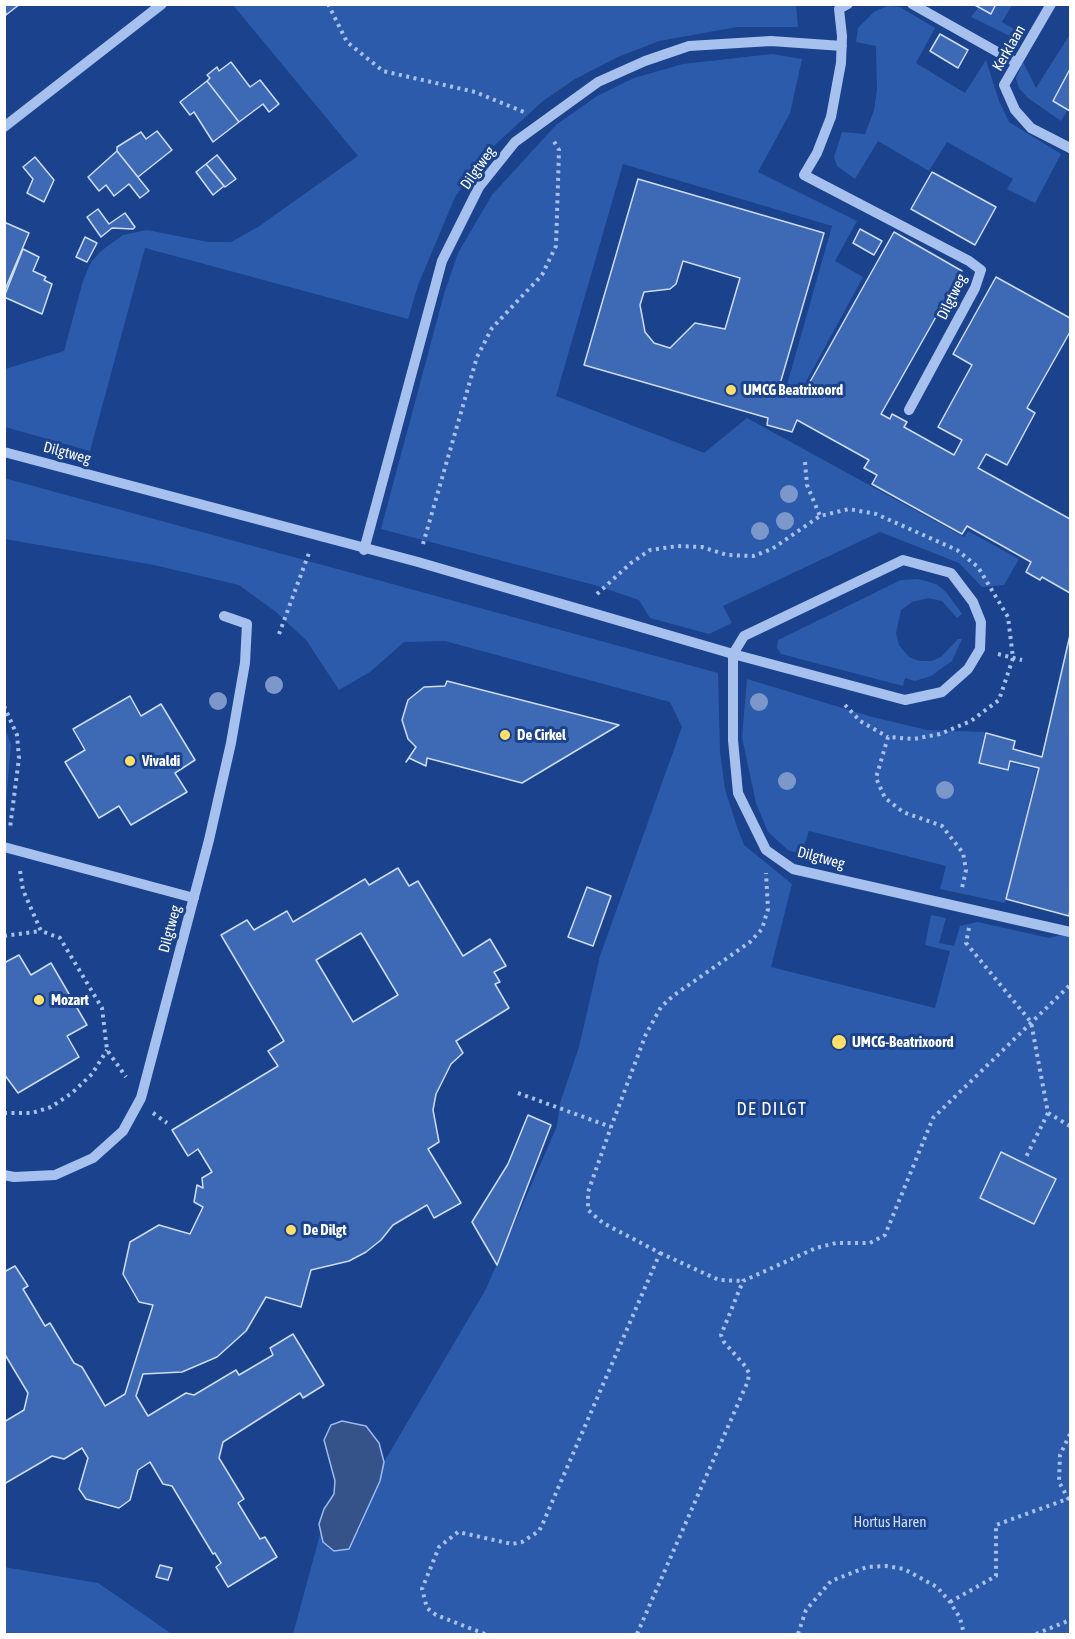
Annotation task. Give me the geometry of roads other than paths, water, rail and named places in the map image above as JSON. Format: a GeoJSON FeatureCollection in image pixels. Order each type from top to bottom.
{"type":"FeatureCollection","features":[{"type":"Feature","properties":{"kind":"street"},"geometry":{"type":"LineString","coordinates":[[4,127],[162,4]]}},
{"type":"Feature","properties":{"kind":"street"},"geometry":{"type":"LineString","coordinates":[[912,4],[1017,63]]}},
{"type":"Feature","properties":{"kind":"street","name":"Kerklaan"},"geometry":{"type":"LineString","coordinates":[[1051,4],[1004,85],[1015,111],[1031,128],[1071,148]]}},
{"type":"Feature","properties":{"kind":"street","name":"Dilgtweg"},"geometry":{"type":"LineString","coordinates":[[842,6],[842,46],[838,89],[831,117],[817,153],[804,175],[969,261],[981,270],[975,288],[909,410]]}},
{"type":"Feature","properties":{"kind":"street","name":"Dilgtweg"},"geometry":{"type":"LineString","coordinates":[[364,550],[442,261],[479,187],[514,142],[598,82],[645,61],[689,46],[771,41],[842,46]]}},
{"type":"Feature","properties":{"kind":"street","name":"Dilgtweg"},"geometry":{"type":"LineString","coordinates":[[4,452],[581,609],[733,654],[905,700],[942,692],[968,669],[980,649],[981,622],[973,602],[951,573],[903,560],[744,636],[733,654],[733,740],[738,793],[766,850],[793,869],[1071,932]]}},
{"type":"Feature","properties":{"kind":"street","name":"Dilgtweg"},"geometry":{"type":"LineString","coordinates":[[4,1175],[14,1177],[55,1175],[93,1158],[123,1131],[141,1098],[194,898],[231,743],[245,663],[248,624],[224,616]]}},
{"type":"Feature","properties":{"kind":"street"},"geometry":{"type":"LineString","coordinates":[[4,847],[194,898]]}},
{"type":"Feature","properties":{"kind":"place","name":"UMCG Beatrixoord"},"geometry":{"type":"Point","coordinates":[731,390]}},
{"type":"Feature","properties":{"kind":"place","name":"De Cirkel"},"geometry":{"type":"Point","coordinates":[505,735]}},
{"type":"Feature","properties":{"kind":"place","name":"Vivaldi"},"geometry":{"type":"Point","coordinates":[130,761]}},
{"type":"Feature","properties":{"kind":"place","name":"Mozart"},"geometry":{"type":"Point","coordinates":[39,1000]}},
{"type":"Feature","properties":{"kind":"place","name":"UMCG-Beatrixoord"},"geometry":{"type":"Point","coordinates":[839,1042]}},
{"type":"Feature","properties":{"kind":"place","name":"De Dilgt"},"geometry":{"type":"Point","coordinates":[291,1230]}},
{"type":"Feature","properties":{"kind":"district","name":"DE DILGT"},"geometry":{"type":"Point","coordinates":[772,1109]}},
{"type":"Feature","properties":{"kind":"park label","name":"Hortus Haren"},"geometry":{"type":"Point","coordinates":[890,1522]}}]}
